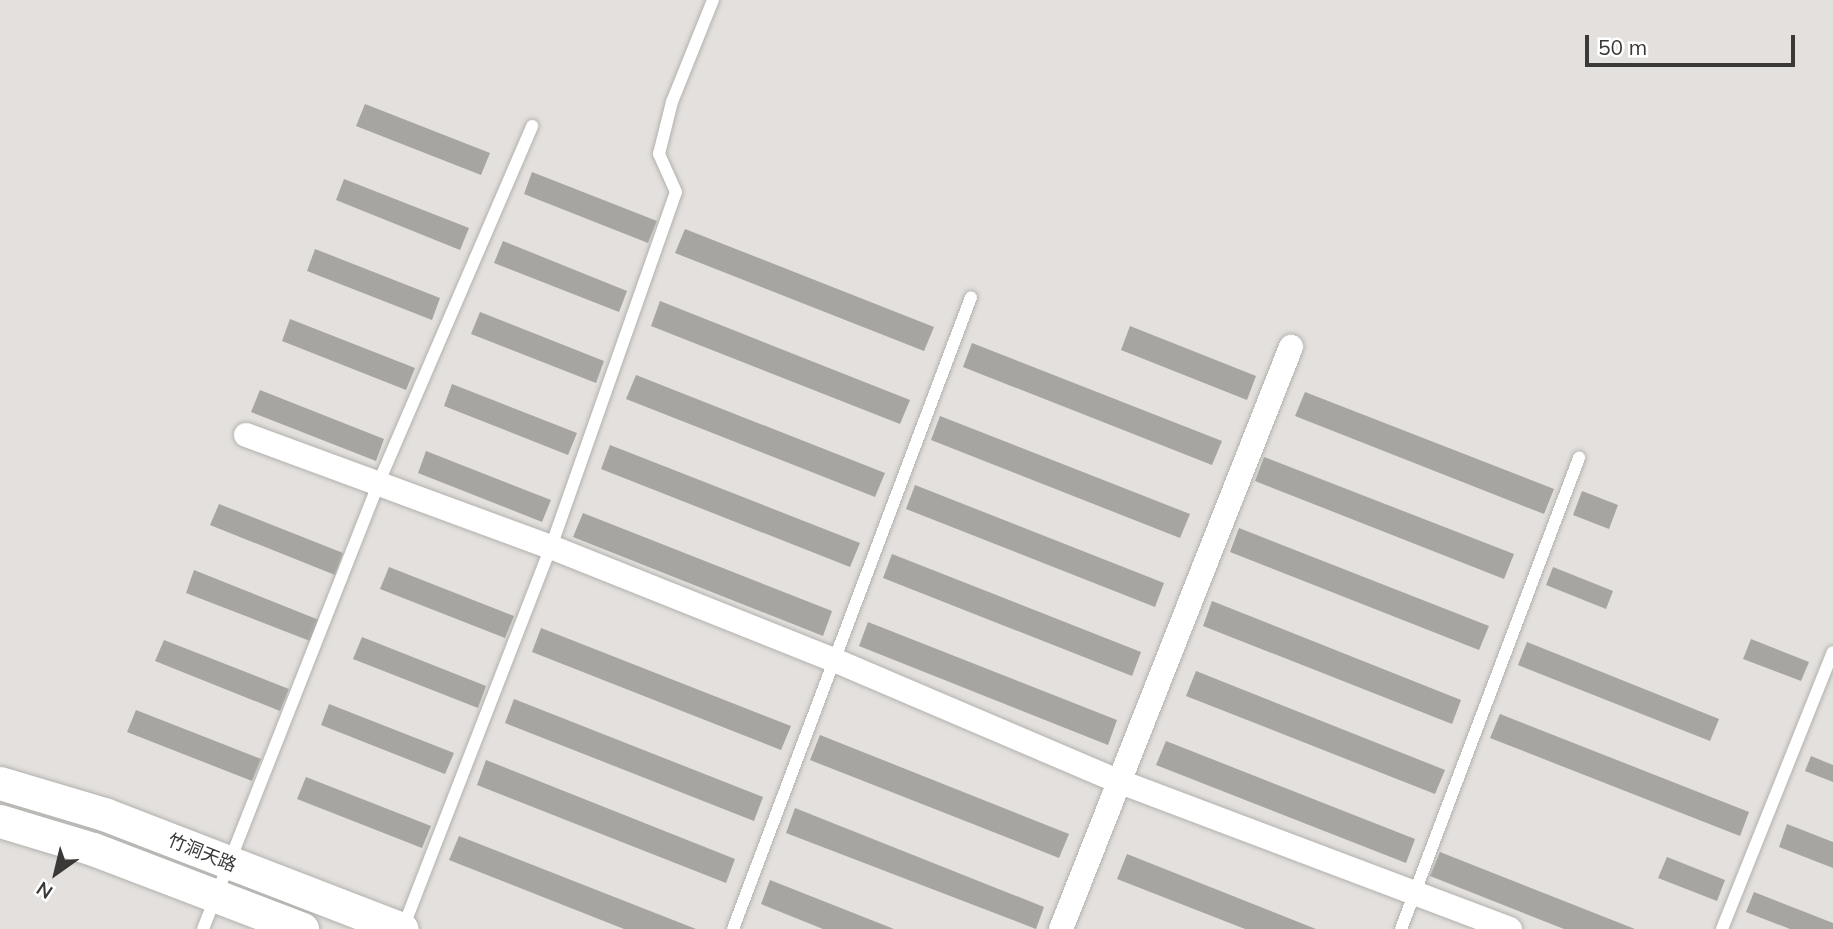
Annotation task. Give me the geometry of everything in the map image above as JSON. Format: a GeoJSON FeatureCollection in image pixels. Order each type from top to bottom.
{"type":"FeatureCollection","features":[{"type":"Feature","properties":{"kind":"main road","name":"竹洞天路"},"geometry":{"type":"LineString","coordinates":[[0,783],[104,814],[402,929]]}},
{"type":"Feature","properties":{"kind":"main road","name":"竹洞天路"},"geometry":{"type":"LineString","coordinates":[[0,821],[93,849],[302,929]]}},
{"type":"Feature","properties":{"kind":"street"},"geometry":{"type":"LineString","coordinates":[[1061,929],[1291,347]]}},
{"type":"Feature","properties":{"kind":"street"},"geometry":{"type":"LineString","coordinates":[[246,435],[551,547],[834,660],[1118,781],[1510,929]]}},
{"type":"Feature","properties":{"kind":"lane"},"geometry":{"type":"LineString","coordinates":[[402,929],[551,547],[676,192],[659,154],[672,103],[713,0]]}},
{"type":"Feature","properties":{"kind":"lane"},"geometry":{"type":"LineString","coordinates":[[203,929],[378,484],[532,126]]}},
{"type":"Feature","properties":{"kind":"lane"},"geometry":{"type":"LineString","coordinates":[[733,929],[971,297]]}},
{"type":"Feature","properties":{"kind":"lane"},"geometry":{"type":"LineString","coordinates":[[1401,929],[1579,458]]}},
{"type":"Feature","properties":{"kind":"lane"},"geometry":{"type":"LineString","coordinates":[[1722,929],[1833,652]]}},
{"type":"Feature","properties":{"kind":"building"},"geometry":{"type":"Polygon","coordinates":[[[365,104],[490,153],[481,175],[356,126],[365,104]]]}},
{"type":"Feature","properties":{"kind":"building"},"geometry":{"type":"Polygon","coordinates":[[[532,172],[657,221],[648,243],[524,194],[532,172]]]}},
{"type":"Feature","properties":{"kind":"building"},"geometry":{"type":"Polygon","coordinates":[[[344,179],[469,228],[460,250],[336,200],[344,179]]]}},
{"type":"Feature","properties":{"kind":"building"},"geometry":{"type":"Polygon","coordinates":[[[685,229],[934,327],[924,351],[675,253],[685,229]]]}},
{"type":"Feature","properties":{"kind":"building"},"geometry":{"type":"Polygon","coordinates":[[[503,241],[627,291],[619,312],[494,263],[503,241]]]}},
{"type":"Feature","properties":{"kind":"building"},"geometry":{"type":"Polygon","coordinates":[[[315,249],[440,298],[432,320],[307,271],[315,249]]]}},
{"type":"Feature","properties":{"kind":"building"},"geometry":{"type":"Polygon","coordinates":[[[660,301],[910,400],[900,424],[651,326],[660,301]]]}},
{"type":"Feature","properties":{"kind":"building"},"geometry":{"type":"Polygon","coordinates":[[[480,312],[604,361],[596,383],[471,334],[480,312]]]}},
{"type":"Feature","properties":{"kind":"building"},"geometry":{"type":"Polygon","coordinates":[[[290,319],[415,368],[406,390],[282,341],[290,319]]]}},
{"type":"Feature","properties":{"kind":"building"},"geometry":{"type":"Polygon","coordinates":[[[1130,326],[1256,376],[1247,400],[1121,350],[1130,326]]]}},
{"type":"Feature","properties":{"kind":"building"},"geometry":{"type":"Polygon","coordinates":[[[972,343],[1222,441],[1212,465],[963,367],[972,343]]]}},
{"type":"Feature","properties":{"kind":"building"},"geometry":{"type":"Polygon","coordinates":[[[636,375],[885,473],[875,497],[626,399],[636,375]]]}},
{"type":"Feature","properties":{"kind":"building"},"geometry":{"type":"Polygon","coordinates":[[[452,384],[577,433],[568,455],[444,406],[452,384]]]}},
{"type":"Feature","properties":{"kind":"building"},"geometry":{"type":"Polygon","coordinates":[[[260,390],[384,439],[376,461],[251,412],[260,390]]]}},
{"type":"Feature","properties":{"kind":"building"},"geometry":{"type":"Polygon","coordinates":[[[1305,392],[1554,489],[1544,514],[1295,416],[1305,392]]]}},
{"type":"Feature","properties":{"kind":"building"},"geometry":{"type":"Polygon","coordinates":[[[940,416],[1190,514],[1180,538],[931,440],[940,416]]]}},
{"type":"Feature","properties":{"kind":"building"},"geometry":{"type":"Polygon","coordinates":[[[610,445],[860,543],[850,567],[601,469],[610,445]]]}},
{"type":"Feature","properties":{"kind":"building"},"geometry":{"type":"Polygon","coordinates":[[[426,451],[551,500],[542,522],[418,473],[426,451]]]}},
{"type":"Feature","properties":{"kind":"building"},"geometry":{"type":"Polygon","coordinates":[[[1264,457],[1514,554],[1504,579],[1255,481],[1264,457]]]}},
{"type":"Feature","properties":{"kind":"building"},"geometry":{"type":"Polygon","coordinates":[[[915,485],[1164,583],[1155,607],[906,509],[915,485]]]}},
{"type":"Feature","properties":{"kind":"building"},"geometry":{"type":"Polygon","coordinates":[[[1582,491],[1618,505],[1609,529],[1573,515],[1582,491]]]}},
{"type":"Feature","properties":{"kind":"building"},"geometry":{"type":"Polygon","coordinates":[[[219,504],[343,553],[335,575],[210,525],[219,504]]]}},
{"type":"Feature","properties":{"kind":"building"},"geometry":{"type":"Polygon","coordinates":[[[583,513],[832,611],[823,636],[573,537],[583,513]]]}},
{"type":"Feature","properties":{"kind":"building"},"geometry":{"type":"Polygon","coordinates":[[[1239,528],[1489,626],[1479,650],[1230,552],[1239,528]]]}},
{"type":"Feature","properties":{"kind":"building"},"geometry":{"type":"Polygon","coordinates":[[[892,554],[1141,652],[1132,676],[883,578],[892,554]]]}},
{"type":"Feature","properties":{"kind":"building"},"geometry":{"type":"Polygon","coordinates":[[[389,567],[514,616],[505,638],[380,589],[389,567]]]}},
{"type":"Feature","properties":{"kind":"building"},"geometry":{"type":"Polygon","coordinates":[[[1553,567],[1613,591],[1606,609],[1546,585],[1553,567]]]}},
{"type":"Feature","properties":{"kind":"building"},"geometry":{"type":"Polygon","coordinates":[[[194,570],[319,620],[310,641],[186,593],[194,570]]]}},
{"type":"Feature","properties":{"kind":"building"},"geometry":{"type":"Polygon","coordinates":[[[1212,601],[1461,700],[1452,724],[1203,626],[1212,601]]]}},
{"type":"Feature","properties":{"kind":"building"},"geometry":{"type":"Polygon","coordinates":[[[868,622],[1117,720],[1108,745],[859,646],[868,622]]]}},
{"type":"Feature","properties":{"kind":"building"},"geometry":{"type":"Polygon","coordinates":[[[541,628],[791,726],[781,750],[532,652],[541,628]]]}},
{"type":"Feature","properties":{"kind":"building"},"geometry":{"type":"Polygon","coordinates":[[[362,637],[486,686],[478,708],[353,659],[362,637]]]}},
{"type":"Feature","properties":{"kind":"building"},"geometry":{"type":"Polygon","coordinates":[[[1751,639],[1809,662],[1801,681],[1743,659],[1751,639]]]}},
{"type":"Feature","properties":{"kind":"building"},"geometry":{"type":"Polygon","coordinates":[[[164,640],[289,689],[280,711],[155,661],[164,640]]]}},
{"type":"Feature","properties":{"kind":"building"},"geometry":{"type":"Polygon","coordinates":[[[1527,642],[1719,719],[1710,741],[1518,665],[1527,642]]]}},
{"type":"Feature","properties":{"kind":"building"},"geometry":{"type":"Polygon","coordinates":[[[1196,671],[1445,770],[1435,794],[1186,696],[1196,671]]]}},
{"type":"Feature","properties":{"kind":"building"},"geometry":{"type":"Polygon","coordinates":[[[514,699],[763,797],[754,821],[505,723],[514,699]]]}},
{"type":"Feature","properties":{"kind":"building"},"geometry":{"type":"Polygon","coordinates":[[[329,704],[454,753],[445,774],[321,725],[329,704]]]}},
{"type":"Feature","properties":{"kind":"building"},"geometry":{"type":"Polygon","coordinates":[[[136,710],[261,759],[252,781],[127,732],[136,710]]]}},
{"type":"Feature","properties":{"kind":"building"},"geometry":{"type":"Polygon","coordinates":[[[1500,714],[1749,812],[1740,836],[1490,738],[1500,714]]]}},
{"type":"Feature","properties":{"kind":"building"},"geometry":{"type":"Polygon","coordinates":[[[820,735],[1069,834],[1059,858],[810,760],[820,735]]]}},
{"type":"Feature","properties":{"kind":"building"},"geometry":{"type":"Polygon","coordinates":[[[1166,741],[1415,839],[1406,863],[1156,765],[1166,741]]]}},
{"type":"Feature","properties":{"kind":"building"},"geometry":{"type":"Polygon","coordinates":[[[1811,756],[1833,765],[1833,782],[1805,771],[1811,756]]]}},
{"type":"Feature","properties":{"kind":"building"},"geometry":{"type":"Polygon","coordinates":[[[486,760],[735,859],[726,883],[477,785],[486,760]]]}},
{"type":"Feature","properties":{"kind":"building"},"geometry":{"type":"Polygon","coordinates":[[[306,777],[431,826],[422,848],[297,799],[306,777]]]}},
{"type":"Feature","properties":{"kind":"building"},"geometry":{"type":"Polygon","coordinates":[[[795,808],[1044,907],[1036,929],[786,833],[795,808]]]}},
{"type":"Feature","properties":{"kind":"building"},"geometry":{"type":"Polygon","coordinates":[[[1787,824],[1833,842],[1833,868],[1779,847],[1787,824]]]}},
{"type":"Feature","properties":{"kind":"building"},"geometry":{"type":"Polygon","coordinates":[[[459,836],[696,929],[624,929],[449,860],[459,836]]]}},
{"type":"Feature","properties":{"kind":"building"},"geometry":{"type":"Polygon","coordinates":[[[1440,852],[1635,929],[1564,929],[1430,876],[1440,852]]]}},
{"type":"Feature","properties":{"kind":"building"},"geometry":{"type":"Polygon","coordinates":[[[1127,854],[1316,929],[1245,929],[1117,879],[1127,854]]]}},
{"type":"Feature","properties":{"kind":"building"},"geometry":{"type":"Polygon","coordinates":[[[1667,857],[1725,880],[1717,901],[1658,878],[1667,857]]]}},
{"type":"Feature","properties":{"kind":"building"},"geometry":{"type":"Polygon","coordinates":[[[770,880],[894,929],[823,929],[761,904],[770,880]]]}},
{"type":"Feature","properties":{"kind":"building"},"geometry":{"type":"Polygon","coordinates":[[[1754,892],[1833,923],[1833,929],[1790,929],[1746,912],[1754,892]]]}}]}
